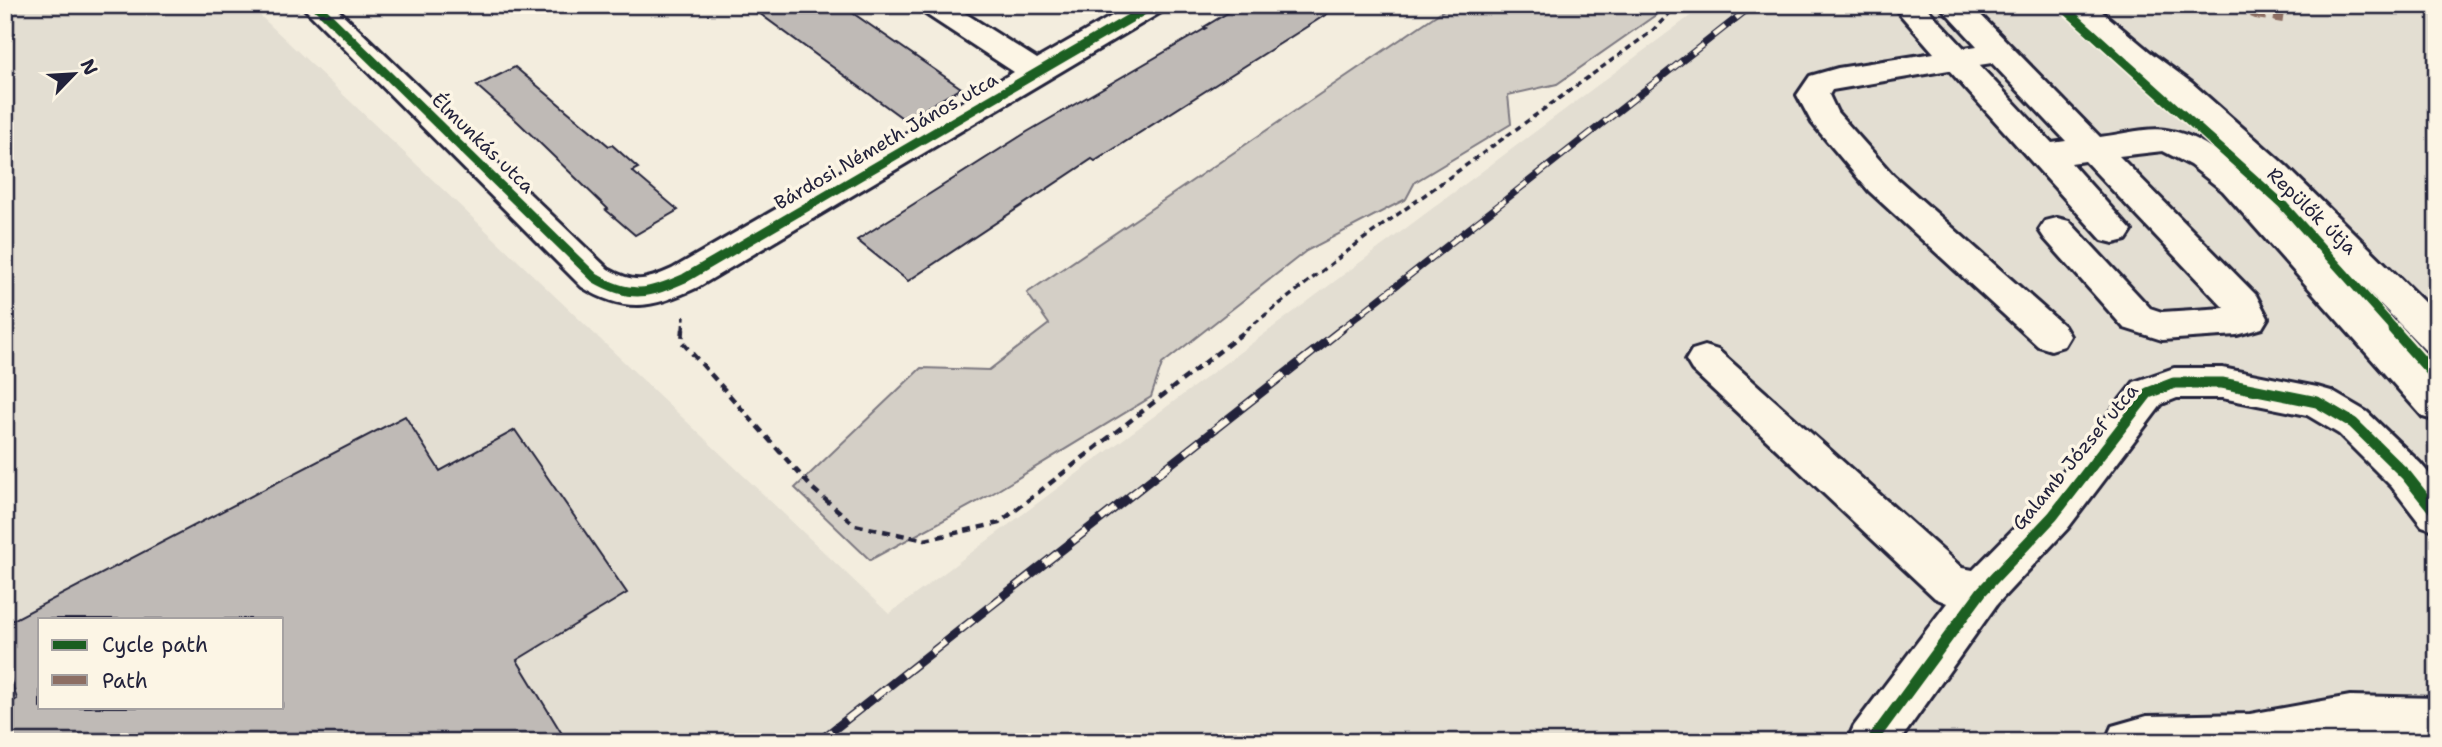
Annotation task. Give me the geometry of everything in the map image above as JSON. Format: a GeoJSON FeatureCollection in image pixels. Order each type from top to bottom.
{"type":"FeatureCollection","features":[{"type":"Feature","properties":{"kind":"street","name":"Élmunkás utca"},"geometry":{"type":"LineString","coordinates":[[316,5],[595,278],[611,289],[632,295]]}},
{"type":"Feature","properties":{"kind":"street","name":"Bárdosi Németh János utca"},"geometry":{"type":"LineString","coordinates":[[632,295],[653,292],[706,265],[1153,5]]}},
{"type":"Feature","properties":{"kind":"street"},"geometry":{"type":"LineString","coordinates":[[1907,5],[2115,231]]}},
{"type":"Feature","properties":{"kind":"street"},"geometry":{"type":"LineString","coordinates":[[1954,5],[2244,305],[2249,317],[2237,321],[2162,326],[2137,318],[2057,230]]}},
{"type":"Feature","properties":{"kind":"street","name":"Repülők útja"},"geometry":{"type":"LineString","coordinates":[[2076,5],[2180,90],[2283,182],[2437,339]]}},
{"type":"Feature","properties":{"kind":"street","name":"Repülők útja"},"geometry":{"type":"LineString","coordinates":[[2102,5],[2160,60],[2180,90]]}},
{"type":"Feature","properties":{"kind":"street","name":"Bárdosi Németh János utca"},"geometry":{"type":"LineString","coordinates":[[951,9],[1037,73]]}},
{"type":"Feature","properties":{"kind":"street"},"geometry":{"type":"LineString","coordinates":[[2000,52],[1839,78],[1821,83],[1813,95],[1823,116],[1881,183],[2051,336]]}},
{"type":"Feature","properties":{"kind":"street"},"geometry":{"type":"LineString","coordinates":[[2045,155],[2164,140],[2183,145],[2205,159],[2235,183],[2437,406]]}},
{"type":"Feature","properties":{"kind":"street"},"geometry":{"type":"LineString","coordinates":[[2168,296],[2193,324]]}},
{"type":"Feature","properties":{"kind":"street"},"geometry":{"type":"LineString","coordinates":[[1705,360],[1950,585],[1982,591]]}},
{"type":"Feature","properties":{"kind":"street","name":"Galamb József utca"},"geometry":{"type":"LineString","coordinates":[[1871,742],[1982,591],[2053,516],[2148,393],[2174,383],[2222,383],[2317,402],[2353,424],[2406,475],[2437,514]]}},
{"type":"Feature","properties":{"kind":"street"},"geometry":{"type":"LineString","coordinates":[[2129,742],[2147,738],[2250,736],[2350,718],[2437,720]]}},
{"type":"Feature","properties":{"kind":"path"},"geometry":{"type":"LineString","coordinates":[[706,265],[686,295],[682,342],[813,489],[855,524],[925,540],[999,523],[1358,243],[1651,32],[1678,5]]}},
{"type":"Feature","properties":{"kind":"shaded area"},"geometry":{"type":"Polygon","coordinates":[[[5,5],[249,5],[889,614],[1705,5],[2437,5],[2437,742],[5,742],[5,5]]]}},
{"type":"Feature","properties":{"kind":"shaded area"},"geometry":{"type":"Polygon","coordinates":[[[1451,5],[1670,5],[1557,84],[1508,95],[1511,124],[1415,182],[1406,199],[1306,251],[1162,364],[1151,397],[990,495],[870,560],[795,488],[921,368],[989,370],[1049,324],[1027,293],[1451,5]]]}},
{"type":"Feature","properties":{"kind":"building"},"geometry":{"type":"Polygon","coordinates":[[[748,5],[841,5],[961,88],[905,120],[748,5]]]}},
{"type":"Feature","properties":{"kind":"building"},"geometry":{"type":"Polygon","coordinates":[[[1241,5],[1341,5],[1095,161],[1092,159],[908,281],[857,240],[1027,132],[1241,5]]]}},
{"type":"Feature","properties":{"kind":"building"},"geometry":{"type":"Polygon","coordinates":[[[515,67],[609,146],[612,145],[638,168],[632,171],[678,210],[635,235],[606,210],[608,209],[518,122],[477,86],[515,67]]]}},
{"type":"Feature","properties":{"kind":"building"},"geometry":{"type":"Polygon","coordinates":[[[405,416],[440,471],[515,430],[627,593],[517,660],[567,742],[5,742],[5,706],[17,699],[5,663],[5,624],[405,416]]]}},
{"type":"Feature","properties":{"kind":"railway"},"geometry":{"type":"LineString","coordinates":[[1340,330],[1753,5]]}},
{"type":"Feature","properties":{"kind":"railway"},"geometry":{"type":"LineString","coordinates":[[818,742],[1342,329]]}},
{"type":"Feature","properties":{"kind":"marked path"},"geometry":{"type":"LineString","coordinates":[[2230,5],[2256,15],[2283,19]]}},
{"type":"Feature","properties":{"kind":"cycle path"},"geometry":{"type":"LineString","coordinates":[[316,5],[595,278],[619,291],[630,293],[650,292],[685,278],[1153,5]]}},
{"type":"Feature","properties":{"kind":"cycle path"},"geometry":{"type":"LineString","coordinates":[[2061,5],[2282,204],[2437,378]]}},
{"type":"Feature","properties":{"kind":"cycle path"},"geometry":{"type":"LineString","coordinates":[[1871,742],[1982,591],[2053,516],[2148,393],[2174,383],[2222,383],[2317,402],[2353,423],[2406,475],[2437,514]]}}]}
